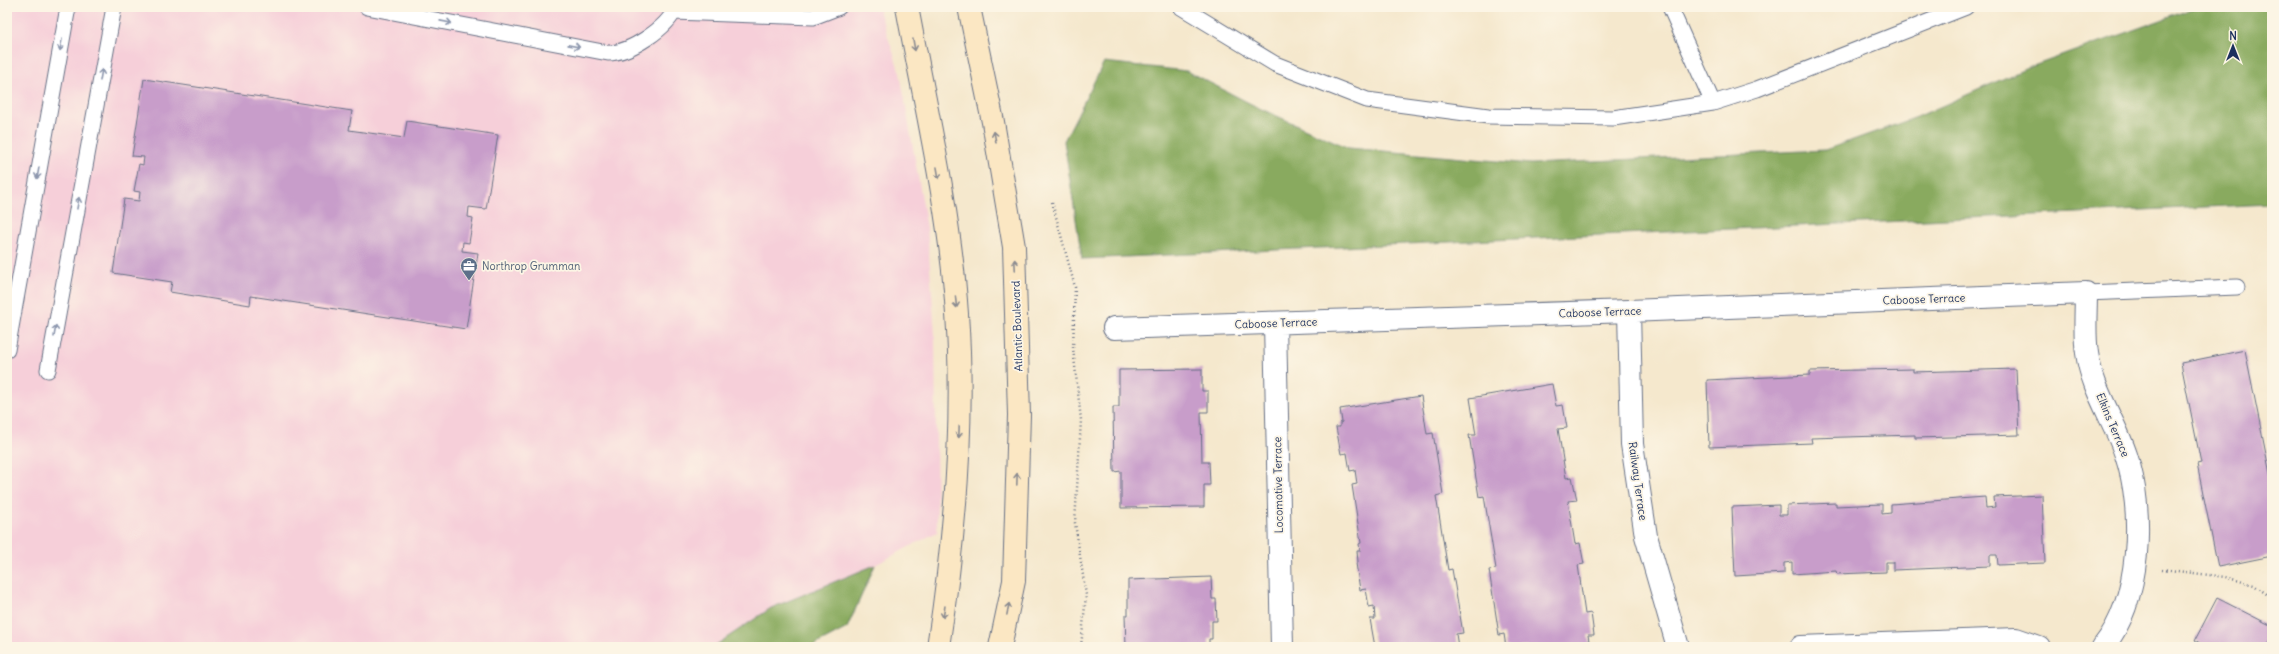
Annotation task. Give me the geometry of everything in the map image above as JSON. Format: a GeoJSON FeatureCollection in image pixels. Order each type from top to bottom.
{"type":"FeatureCollection","features":[{"type":"Feature","properties":{"kind":"main road"},"geometry":{"type":"LineString","coordinates":[[907,7],[948,226],[957,314],[959,438],[949,577],[938,647]]}},
{"type":"Feature","properties":{"kind":"main road","name":"Atlantic Boulevard"},"geometry":{"type":"LineString","coordinates":[[970,7],[993,122],[1014,255],[1019,415],[1014,573],[1000,647]]}},
{"type":"Feature","properties":{"kind":"street","name":"Caboose Terrace"},"geometry":{"type":"LineString","coordinates":[[1114,328],[1629,311],[2086,293]]}},
{"type":"Feature","properties":{"kind":"street","name":"Elkins Terrace"},"geometry":{"type":"LineString","coordinates":[[2086,293],[2086,353],[2093,377],[2126,455],[2136,500],[2138,541],[2128,594],[2115,633],[2103,647]]}},
{"type":"Feature","properties":{"kind":"street","name":"Railway Terrace"},"geometry":{"type":"LineString","coordinates":[[1629,311],[1632,444],[1646,536],[1678,647]]}},
{"type":"Feature","properties":{"kind":"street","name":"Locomotive Terrace"},"geometry":{"type":"LineString","coordinates":[[1275,323],[1282,647]]}},
{"type":"Feature","properties":{"kind":"street"},"geometry":{"type":"LineString","coordinates":[[1801,647],[2016,639],[2039,647]]}},
{"type":"Feature","properties":{"kind":"lane"},"geometry":{"type":"LineString","coordinates":[[7,350],[68,7]]}},
{"type":"Feature","properties":{"kind":"lane"},"geometry":{"type":"LineString","coordinates":[[48,370],[114,7]]}},
{"type":"Feature","properties":{"kind":"lane"},"geometry":{"type":"LineString","coordinates":[[366,7],[608,53],[620,53],[657,31],[675,10],[813,17],[839,7]]}},
{"type":"Feature","properties":{"kind":"lane"},"geometry":{"type":"LineString","coordinates":[[1181,7],[1274,64],[1367,100],[1488,116],[1613,118],[1714,103],[1757,89],[1966,7]]}},
{"type":"Feature","properties":{"kind":"lane"},"geometry":{"type":"LineString","coordinates":[[1670,7],[1714,103]]}},
{"type":"Feature","properties":{"kind":"lane"},"geometry":{"type":"LineString","coordinates":[[2086,293],[2237,287]]}},
{"type":"Feature","properties":{"kind":"path"},"geometry":{"type":"LineString","coordinates":[[1052,202],[1075,287],[1073,348],[1081,420],[1075,523],[1086,595],[1081,647]]}},
{"type":"Feature","properties":{"kind":"path"},"geometry":{"type":"LineString","coordinates":[[2134,565],[2225,577],[2254,585],[2272,598]]}},
{"type":"Feature","properties":{"kind":"shaded area","name":"Northrop Grumman"},"geometry":{"type":"Polygon","coordinates":[[[7,7],[878,7],[900,73],[927,228],[935,334],[937,532],[875,565],[771,608],[713,647],[7,647],[7,7]]]}},
{"type":"Feature","properties":{"kind":"green space"},"geometry":{"type":"Polygon","coordinates":[[[2197,7],[2272,7],[2272,204],[1082,259],[1064,141],[1104,62],[1187,71],[1259,108],[1349,148],[1531,164],[1825,150],[1917,117],[2025,69],[2197,7]]]}},
{"type":"Feature","properties":{"kind":"green space"},"geometry":{"type":"Polygon","coordinates":[[[875,565],[847,628],[811,647],[713,647],[771,608],[875,565]]]}},
{"type":"Feature","properties":{"kind":"building"},"geometry":{"type":"Polygon","coordinates":[[[144,79],[352,111],[349,130],[404,138],[407,121],[498,135],[486,209],[469,207],[468,217],[473,218],[469,243],[463,242],[462,251],[478,253],[466,329],[251,296],[250,305],[170,292],[172,282],[113,273],[124,199],[139,201],[140,192],[134,191],[139,164],[143,165],[144,157],[132,156],[144,79]]]}},
{"type":"Feature","properties":{"kind":"building"},"geometry":{"type":"Polygon","coordinates":[[[2245,350],[2272,484],[2272,556],[2218,567],[2197,464],[2201,463],[2181,363],[2245,350]]]}},
{"type":"Feature","properties":{"kind":"building"},"geometry":{"type":"Polygon","coordinates":[[[1202,369],[1202,391],[1208,391],[1208,412],[1201,412],[1202,462],[1209,462],[1210,485],[1204,485],[1204,507],[1121,508],[1121,471],[1114,472],[1113,407],[1119,407],[1119,370],[1202,369]]]}},
{"type":"Feature","properties":{"kind":"building"},"geometry":{"type":"Polygon","coordinates":[[[1913,369],[1913,372],[2016,369],[2019,435],[1915,438],[1915,435],[1811,438],[1812,443],[1709,447],[1707,380],[1810,375],[1810,371],[1913,369]]]}},
{"type":"Feature","properties":{"kind":"building"},"geometry":{"type":"Polygon","coordinates":[[[1552,384],[1556,406],[1563,405],[1567,428],[1558,429],[1566,478],[1572,477],[1577,500],[1568,501],[1575,544],[1580,543],[1584,564],[1578,565],[1585,614],[1591,613],[1594,635],[1588,635],[1590,647],[1506,647],[1504,634],[1499,635],[1489,570],[1496,569],[1484,496],[1479,497],[1469,435],[1476,435],[1470,398],[1552,384]]]}},
{"type":"Feature","properties":{"kind":"building"},"geometry":{"type":"Polygon","coordinates":[[[1421,396],[1427,434],[1433,433],[1443,494],[1436,496],[1448,570],[1452,569],[1463,633],[1456,634],[1458,647],[1375,647],[1370,619],[1375,619],[1374,606],[1369,607],[1366,589],[1360,590],[1356,563],[1358,562],[1357,551],[1360,551],[1359,544],[1361,543],[1352,485],[1357,484],[1355,470],[1350,471],[1347,453],[1341,454],[1336,427],[1340,427],[1340,423],[1342,422],[1340,409],[1421,396]]]}},
{"type":"Feature","properties":{"kind":"building"},"geometry":{"type":"Polygon","coordinates":[[[2042,495],[2045,563],[1998,565],[1997,555],[1990,555],[1990,566],[1893,570],[1893,562],[1886,562],[1886,572],[1837,574],[1836,571],[1792,574],[1792,562],[1784,563],[1784,573],[1735,576],[1732,507],[1779,505],[1779,515],[1787,515],[1787,505],[1836,503],[1836,506],[1882,504],[1882,514],[1891,513],[1891,504],[1985,497],[1986,508],[1995,507],[1994,497],[2042,495]]]}},
{"type":"Feature","properties":{"kind":"building"},"geometry":{"type":"Polygon","coordinates":[[[1211,577],[1212,599],[1216,599],[1217,621],[1212,621],[1212,639],[1209,639],[1209,647],[1126,647],[1125,615],[1128,615],[1128,580],[1211,577]]]}},
{"type":"Feature","properties":{"kind":"building"},"geometry":{"type":"Polygon","coordinates":[[[2217,598],[2272,626],[2272,637],[2267,647],[2201,647],[2203,645],[2195,640],[2217,598]]]}},
{"type":"Feature","properties":{"kind":"place","name":"Northrop Grumman"},"geometry":{"type":"Point","coordinates":[469,281]}}]}
